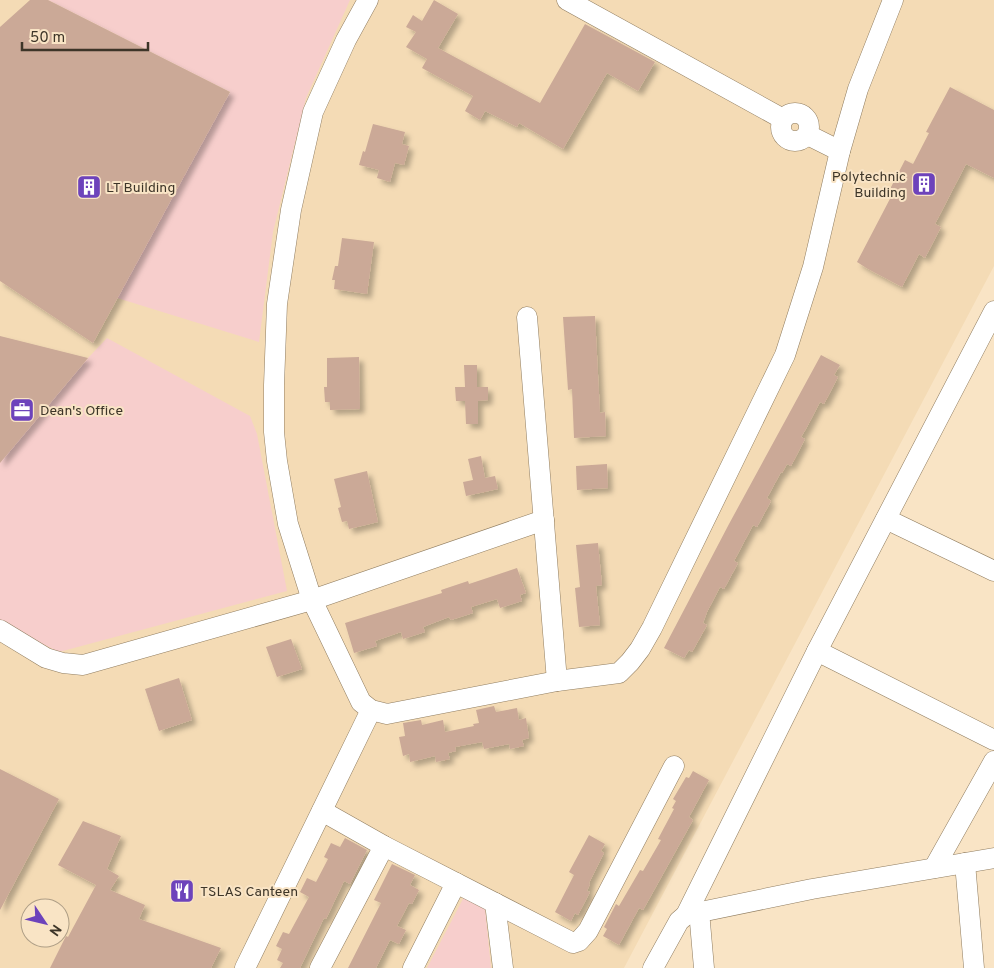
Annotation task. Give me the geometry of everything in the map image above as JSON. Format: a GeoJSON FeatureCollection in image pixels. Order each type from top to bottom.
{"type":"FeatureCollection","features":[{"type":"Feature","properties":{"kind":"street"},"geometry":{"type":"LineString","coordinates":[[368,0],[346,40],[314,112],[291,210],[277,304],[274,386],[275,442],[288,524],[312,600],[361,702],[371,710],[387,714],[557,681],[619,673],[640,649],[785,355],[814,267],[840,151],[858,90],[893,0]]}},
{"type":"Feature","properties":{"kind":"street"},"geometry":{"type":"LineString","coordinates":[[567,0],[783,119],[792,113],[803,115],[810,124],[808,135],[840,151]]}},
{"type":"Feature","properties":{"kind":"street"},"geometry":{"type":"LineString","coordinates":[[704,968],[693,913],[817,651],[994,312]]}},
{"type":"Feature","properties":{"kind":"street"},"geometry":{"type":"LineString","coordinates":[[527,317],[557,681]]}},
{"type":"Feature","properties":{"kind":"street"},"geometry":{"type":"LineString","coordinates":[[886,519],[994,571]]}},
{"type":"Feature","properties":{"kind":"street"},"geometry":{"type":"LineString","coordinates":[[0,630],[46,658],[63,663],[83,665],[312,600],[544,520]]}},
{"type":"Feature","properties":{"kind":"street"},"geometry":{"type":"LineString","coordinates":[[817,651],[994,740]]}},
{"type":"Feature","properties":{"kind":"street"},"geometry":{"type":"LineString","coordinates":[[244,968],[371,710]]}},
{"type":"Feature","properties":{"kind":"street"},"geometry":{"type":"LineString","coordinates":[[934,868],[994,761]]}},
{"type":"Feature","properties":{"kind":"street"},"geometry":{"type":"LineString","coordinates":[[322,811],[384,846],[573,943],[579,941],[588,931],[674,766]]}},
{"type":"Feature","properties":{"kind":"street"},"geometry":{"type":"LineString","coordinates":[[320,968],[384,846]]}},
{"type":"Feature","properties":{"kind":"street"},"geometry":{"type":"LineString","coordinates":[[653,968],[679,921],[693,913],[812,889],[994,858]]}},
{"type":"Feature","properties":{"kind":"street"},"geometry":{"type":"LineString","coordinates":[[965,863],[974,968]]}},
{"type":"Feature","properties":{"kind":"street"},"geometry":{"type":"LineString","coordinates":[[413,968],[456,883]]}},
{"type":"Feature","properties":{"kind":"street"},"geometry":{"type":"LineString","coordinates":[[495,903],[503,968]]}},
{"type":"Feature","properties":{"kind":"shaded area"},"geometry":{"type":"Polygon","coordinates":[[[0,0],[994,0],[994,266],[624,968],[0,968],[0,0]]]}},
{"type":"Feature","properties":{"kind":"shaded area"},"geometry":{"type":"Polygon","coordinates":[[[48,0],[350,0],[306,98],[273,232],[259,342],[114,297],[230,92],[48,0]]]}},
{"type":"Feature","properties":{"kind":"shaded area"},"geometry":{"type":"Polygon","coordinates":[[[107,338],[250,416],[257,434],[287,591],[59,652],[0,623],[0,461],[107,338]]]}},
{"type":"Feature","properties":{"kind":"shaded area"},"geometry":{"type":"Polygon","coordinates":[[[464,897],[485,908],[491,968],[427,968],[464,897]]]}},
{"type":"Feature","properties":{"kind":"building","name":"LT Building"},"geometry":{"type":"Polygon","coordinates":[[[30,0],[48,0],[230,92],[93,343],[0,281],[0,27],[30,0]]]}},
{"type":"Feature","properties":{"kind":"building"},"geometry":{"type":"Polygon","coordinates":[[[434,0],[458,14],[438,48],[540,103],[585,24],[655,62],[638,91],[607,73],[563,149],[519,123],[517,127],[485,111],[480,120],[465,111],[473,96],[422,68],[427,59],[406,47],[416,32],[406,27],[413,15],[422,21],[434,0]]]}},
{"type":"Feature","properties":{"kind":"building","name":"Polytechnic Building"},"geometry":{"type":"Polygon","coordinates":[[[950,87],[994,110],[994,178],[966,164],[935,224],[941,227],[925,258],[919,254],[902,287],[857,262],[893,193],[889,191],[905,160],[913,164],[929,133],[926,132],[950,87]]]}},
{"type":"Feature","properties":{"kind":"building"},"geometry":{"type":"Polygon","coordinates":[[[373,124],[405,132],[402,144],[409,146],[404,165],[395,163],[390,182],[377,178],[379,170],[359,165],[373,124]]]}},
{"type":"Feature","properties":{"kind":"building"},"geometry":{"type":"Polygon","coordinates":[[[342,238],[374,242],[367,294],[334,289],[335,280],[332,280],[335,266],[338,266],[342,238]]]}},
{"type":"Feature","properties":{"kind":"building"},"geometry":{"type":"Polygon","coordinates":[[[595,316],[600,413],[605,412],[606,436],[574,438],[572,389],[568,390],[563,317],[595,316]]]}},
{"type":"Feature","properties":{"kind":"building","name":"Dean's Office"},"geometry":{"type":"Polygon","coordinates":[[[0,336],[88,358],[0,463],[0,336]]]}},
{"type":"Feature","properties":{"kind":"building"},"geometry":{"type":"Polygon","coordinates":[[[821,355],[840,365],[834,375],[838,377],[824,404],[820,402],[801,437],[805,439],[791,466],[787,464],[781,472],[767,498],[771,501],[757,527],[753,525],[734,561],[738,563],[724,589],[720,587],[707,612],[703,623],[707,625],[692,652],[689,650],[684,658],[664,648],[821,355]]]}},
{"type":"Feature","properties":{"kind":"building"},"geometry":{"type":"Polygon","coordinates":[[[359,357],[360,409],[330,410],[330,402],[325,402],[324,387],[327,387],[327,358],[359,357]]]}},
{"type":"Feature","properties":{"kind":"building"},"geometry":{"type":"Polygon","coordinates":[[[464,365],[477,365],[477,387],[488,387],[488,400],[478,401],[478,424],[466,424],[465,401],[456,401],[455,387],[465,387],[464,365]]]}},
{"type":"Feature","properties":{"kind":"building"},"geometry":{"type":"Polygon","coordinates":[[[481,456],[485,478],[495,476],[498,489],[466,496],[463,482],[473,480],[468,459],[481,456]]]}},
{"type":"Feature","properties":{"kind":"building"},"geometry":{"type":"Polygon","coordinates":[[[607,464],[608,488],[577,490],[576,466],[607,464]]]}},
{"type":"Feature","properties":{"kind":"building"},"geometry":{"type":"Polygon","coordinates":[[[367,471],[378,522],[349,529],[347,521],[342,522],[338,508],[341,507],[334,479],[367,471]]]}},
{"type":"Feature","properties":{"kind":"building"},"geometry":{"type":"Polygon","coordinates":[[[598,543],[602,585],[596,586],[600,625],[579,627],[575,588],[580,587],[576,545],[598,543]]]}},
{"type":"Feature","properties":{"kind":"building"},"geometry":{"type":"Polygon","coordinates":[[[517,568],[526,593],[520,595],[522,601],[500,608],[497,599],[471,607],[473,613],[451,620],[449,617],[423,627],[425,632],[403,639],[401,632],[375,641],[377,646],[354,653],[345,623],[442,593],[441,590],[468,581],[469,584],[517,568]]]}},
{"type":"Feature","properties":{"kind":"building"},"geometry":{"type":"Polygon","coordinates":[[[291,639],[302,669],[277,677],[266,647],[291,639]]]}},
{"type":"Feature","properties":{"kind":"building"},"geometry":{"type":"Polygon","coordinates":[[[179,678],[192,720],[159,731],[145,689],[179,678]]]}},
{"type":"Feature","properties":{"kind":"building"},"geometry":{"type":"Polygon","coordinates":[[[494,706],[496,712],[517,708],[519,720],[526,718],[529,738],[522,740],[524,746],[510,749],[509,744],[484,749],[482,742],[455,747],[456,751],[448,753],[450,759],[436,762],[435,756],[410,762],[409,754],[403,756],[399,737],[405,736],[403,723],[421,720],[422,725],[443,720],[445,732],[474,726],[473,724],[479,723],[476,710],[494,706]]]}},
{"type":"Feature","properties":{"kind":"building"},"geometry":{"type":"Polygon","coordinates":[[[0,769],[59,799],[0,910],[0,769]]]}},
{"type":"Feature","properties":{"kind":"building"},"geometry":{"type":"Polygon","coordinates":[[[693,771],[709,780],[689,817],[693,820],[643,910],[639,908],[619,945],[603,936],[607,929],[604,927],[616,904],[619,906],[640,870],[643,871],[661,840],[658,839],[674,809],[672,808],[676,801],[673,799],[686,777],[689,778],[693,771]]]}},
{"type":"Feature","properties":{"kind":"building"},"geometry":{"type":"Polygon","coordinates":[[[83,821],[121,836],[107,869],[119,876],[110,890],[145,905],[139,919],[221,948],[211,968],[50,968],[60,948],[70,948],[70,933],[96,885],[58,865],[83,821]]]}},
{"type":"Feature","properties":{"kind":"building"},"geometry":{"type":"Polygon","coordinates":[[[589,835],[605,844],[601,851],[604,853],[589,883],[587,891],[590,892],[578,915],[575,913],[571,921],[555,912],[574,875],[569,872],[589,835]]]}},
{"type":"Feature","properties":{"kind":"building"},"geometry":{"type":"Polygon","coordinates":[[[345,838],[367,850],[350,884],[344,881],[300,968],[280,968],[283,963],[277,960],[282,949],[276,946],[283,932],[289,934],[309,897],[300,892],[307,878],[316,882],[328,859],[324,857],[331,843],[340,847],[345,838]]]}},
{"type":"Feature","properties":{"kind":"building"},"geometry":{"type":"Polygon","coordinates":[[[392,864],[415,875],[410,885],[419,890],[412,904],[409,903],[397,926],[406,930],[399,944],[390,940],[376,968],[348,968],[381,903],[374,900],[392,864]]]}},
{"type":"Feature","properties":{"kind":"place","name":"Polytechnic Building"},"geometry":{"type":"Point","coordinates":[924,184]}},
{"type":"Feature","properties":{"kind":"place","name":"LT Building"},"geometry":{"type":"Point","coordinates":[89,187]}},
{"type":"Feature","properties":{"kind":"place","name":"Dean's Office"},"geometry":{"type":"Point","coordinates":[22,410]}},
{"type":"Feature","properties":{"kind":"place","name":"TSLAS Canteen"},"geometry":{"type":"Point","coordinates":[182,891]}}]}
